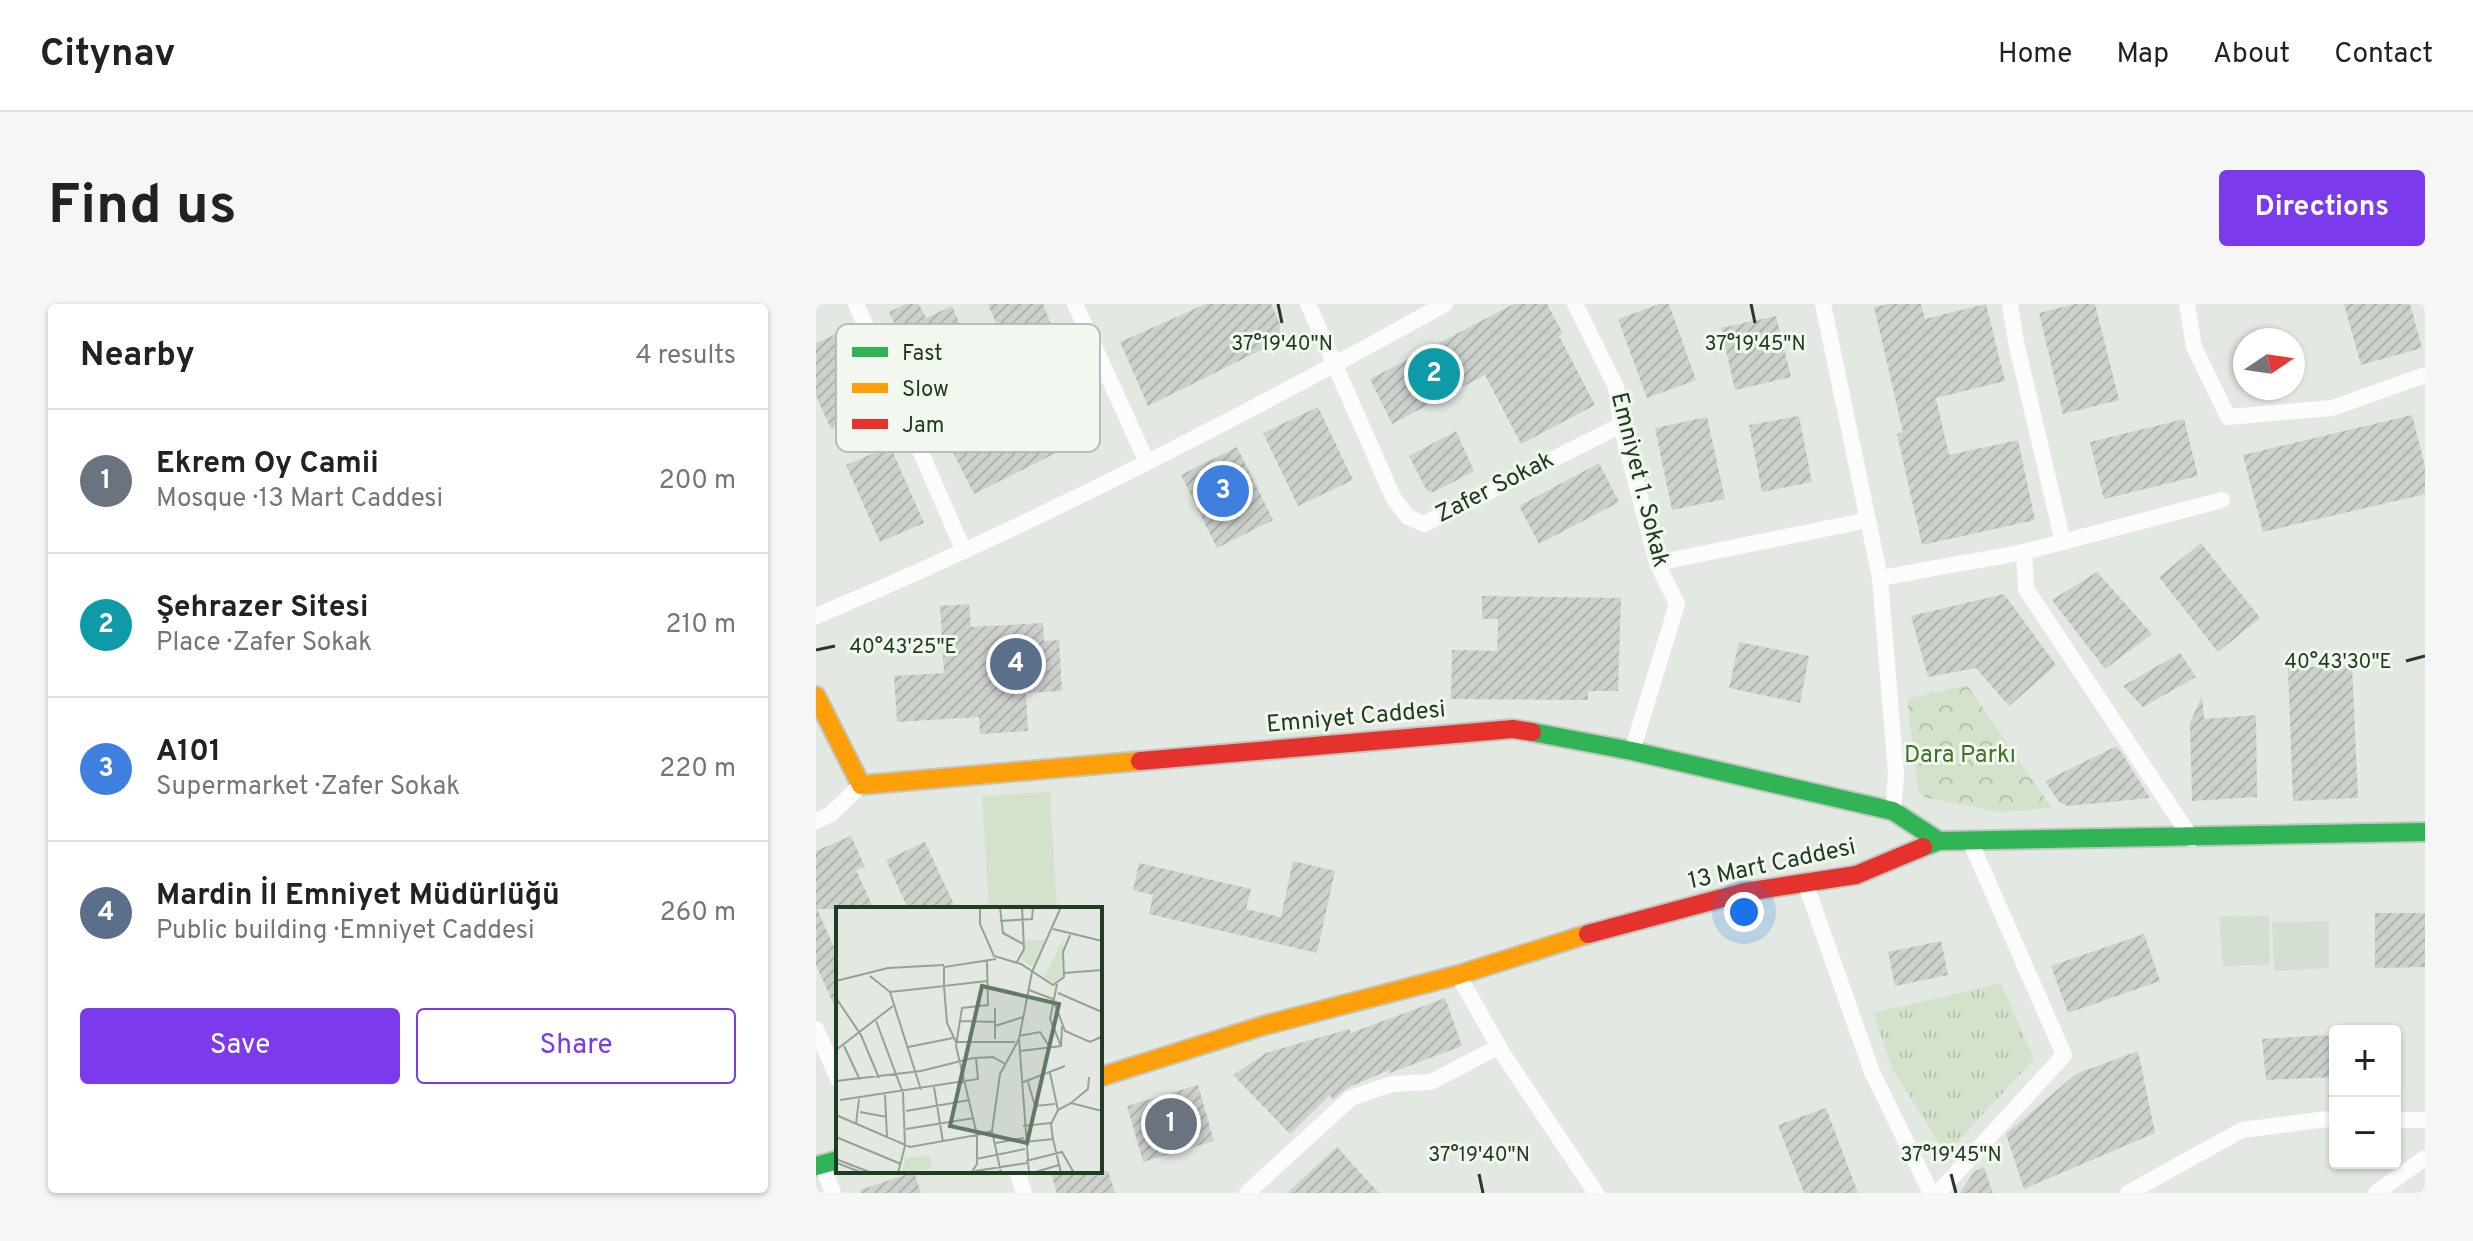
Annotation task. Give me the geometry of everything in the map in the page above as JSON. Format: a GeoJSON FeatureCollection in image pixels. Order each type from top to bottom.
{"type":"FeatureCollection","features":[{"type":"Feature","properties":{"kind":"street"},"geometry":{"type":"LineString","coordinates":[[856,304],[865,324]]}},
{"type":"Feature","properties":{"kind":"street"},"geometry":{"type":"LineString","coordinates":[[1075,304],[1084,324]]}},
{"type":"Feature","properties":{"kind":"street","name":"Zafer Sokak"},"geometry":{"type":"LineString","coordinates":[[1308,304],[1394,499],[1408,517],[1424,524],[1621,425]]}},
{"type":"Feature","properties":{"kind":"street"},"geometry":{"type":"LineString","coordinates":[[816,616],[1146,460],[1334,366],[1445,304]]}},
{"type":"Feature","properties":{"kind":"street","name":"Emniyet 1. Sokak"},"geometry":{"type":"LineString","coordinates":[[1575,304],[1616,387],[1621,425],[1657,563],[1677,604],[1632,751]]}},
{"type":"Feature","properties":{"kind":"street"},"geometry":{"type":"LineString","coordinates":[[1823,304],[1880,578],[1896,774],[1893,811]]}},
{"type":"Feature","properties":{"kind":"street"},"geometry":{"type":"LineString","coordinates":[[2010,304],[2016,342],[2063,542]]}},
{"type":"Feature","properties":{"kind":"street"},"geometry":{"type":"LineString","coordinates":[[2187,304],[2194,347],[2228,417],[2332,408],[2425,375]]}},
{"type":"Feature","properties":{"kind":"street"},"geometry":{"type":"LineString","coordinates":[[1100,359],[1146,460]]}},
{"type":"Feature","properties":{"kind":"street"},"geometry":{"type":"LineString","coordinates":[[921,452],[963,549]]}},
{"type":"Feature","properties":{"kind":"street"},"geometry":{"type":"LineString","coordinates":[[1880,578],[2024,552],[2222,500]]}},
{"type":"Feature","properties":{"kind":"street"},"geometry":{"type":"LineString","coordinates":[[1657,563],[1868,520]]}},
{"type":"Feature","properties":{"kind":"street"},"geometry":{"type":"LineString","coordinates":[[2024,552],[2026,589],[2192,839]]}},
{"type":"Feature","properties":{"kind":"street"},"geometry":{"type":"LineString","coordinates":[[816,696],[861,785],[831,814],[816,821]]}},
{"type":"Feature","properties":{"kind":"street","name":"Emniyet Caddesi"},"geometry":{"type":"LineString","coordinates":[[861,785],[1513,729],[1632,751],[1893,811],[1939,841]]}},
{"type":"Feature","properties":{"kind":"street","name":"13 Mart Caddesi"},"geometry":{"type":"LineString","coordinates":[[1102,1076],[1262,1026],[1458,975],[1554,943],[1745,892],[1856,875],[1939,841],[2192,839],[2425,832]]}},
{"type":"Feature","properties":{"kind":"street"},"geometry":{"type":"LineString","coordinates":[[1938,1193],[2064,1055],[1971,843]]}},
{"type":"Feature","properties":{"kind":"street"},"geometry":{"type":"LineString","coordinates":[[1806,885],[1872,1072],[1931,1193]]}},
{"type":"Feature","properties":{"kind":"street"},"geometry":{"type":"LineString","coordinates":[[1458,975],[1498,1047],[1596,1193]]}},
{"type":"Feature","properties":{"kind":"street"},"geometry":{"type":"LineString","coordinates":[[816,1029],[836,1074]]}},
{"type":"Feature","properties":{"kind":"street"},"geometry":{"type":"LineString","coordinates":[[1247,1193],[1351,1098],[1392,1084],[1431,1082],[1498,1047]]}},
{"type":"Feature","properties":{"kind":"street"},"geometry":{"type":"LineString","coordinates":[[2128,1193],[2242,1130],[2329,1119]]}},
{"type":"Feature","properties":{"kind":"street"},"geometry":{"type":"LineString","coordinates":[[2401,1120],[2425,1120]]}},
{"type":"Feature","properties":{"kind":"street"},"geometry":{"type":"LineString","coordinates":[[2376,1193],[2425,1158]]}},
{"type":"Feature","properties":{"kind":"street"},"geometry":{"type":"LineString","coordinates":[[825,1163],[833,1193]]}},
{"type":"Feature","properties":{"kind":"street"},"geometry":{"type":"LineString","coordinates":[[1018,1173],[1024,1193]]}},
{"type":"Feature","properties":{"kind":"shaded area"},"geometry":{"type":"Polygon","coordinates":[[[2269,915],[2270,965],[2223,966],[2219,917],[2269,915]]]}},
{"type":"Feature","properties":{"kind":"shaded area"},"geometry":{"type":"Polygon","coordinates":[[[2329,921],[2329,968],[2274,971],[2272,922],[2329,921]]]}},
{"type":"Feature","properties":{"kind":"green space","name":"Dara Parkı"},"geometry":{"type":"Polygon","coordinates":[[[1967,685],[2052,808],[2000,812],[1926,798],[1918,790],[1907,699],[1967,685]]]}},
{"type":"Feature","properties":{"kind":"green space"},"geometry":{"type":"Polygon","coordinates":[[[1050,792],[1057,907],[989,907],[982,796],[1050,792]]]}},
{"type":"Feature","properties":{"kind":"green space"},"geometry":{"type":"Polygon","coordinates":[[[2001,983],[2034,1059],[1946,1154],[1893,1070],[1873,1013],[2001,983]]]}},
{"type":"Feature","properties":{"kind":"building"},"geometry":{"type":"Polygon","coordinates":[[[906,304],[919,304],[926,318],[952,306],[960,324],[894,324],[889,312],[906,304]]]}},
{"type":"Feature","properties":{"kind":"building"},"geometry":{"type":"Polygon","coordinates":[[[988,304],[1043,304],[1051,324],[996,324],[988,304]]]}},
{"type":"Feature","properties":{"kind":"building"},"geometry":{"type":"Polygon","coordinates":[[[1206,304],[1271,304],[1280,324],[1279,337],[1271,345],[1148,406],[1120,342],[1206,304]]]}},
{"type":"Feature","properties":{"kind":"building"},"geometry":{"type":"Polygon","coordinates":[[[1514,304],[1547,304],[1563,334],[1559,336],[1595,405],[1521,444],[1485,375],[1392,424],[1370,379],[1514,304]]]}},
{"type":"Feature","properties":{"kind":"building"},"geometry":{"type":"Polygon","coordinates":[[[1660,304],[1669,304],[1696,380],[1647,398],[1618,319],[1660,304]]]}},
{"type":"Feature","properties":{"kind":"building"},"geometry":{"type":"Polygon","coordinates":[[[1921,304],[1925,319],[1986,304],[2005,381],[1936,398],[1949,455],[2018,440],[2035,520],[1922,545],[1897,434],[1903,432],[1874,307],[1921,304]]]}},
{"type":"Feature","properties":{"kind":"building"},"geometry":{"type":"Polygon","coordinates":[[[2075,304],[2095,304],[2119,400],[2063,414],[2039,313],[2075,304]]]}},
{"type":"Feature","properties":{"kind":"building"},"geometry":{"type":"Polygon","coordinates":[[[2344,304],[2410,304],[2422,348],[2361,365],[2344,304]]]}},
{"type":"Feature","properties":{"kind":"building"},"geometry":{"type":"Polygon","coordinates":[[[1776,316],[1791,377],[1735,390],[1721,328],[1776,316]]]}},
{"type":"Feature","properties":{"kind":"building"},"geometry":{"type":"Polygon","coordinates":[[[836,334],[836,427],[831,429],[816,396],[816,343],[836,334]]]}},
{"type":"Feature","properties":{"kind":"building"},"geometry":{"type":"Polygon","coordinates":[[[1318,407],[1353,480],[1298,506],[1263,433],[1318,407]]]}},
{"type":"Feature","properties":{"kind":"building"},"geometry":{"type":"Polygon","coordinates":[[[2412,415],[2425,467],[2425,494],[2263,532],[2243,455],[2412,415]]]}},
{"type":"Feature","properties":{"kind":"building"},"geometry":{"type":"Polygon","coordinates":[[[1799,416],[1812,482],[1762,492],[1749,425],[1799,416]]]}},
{"type":"Feature","properties":{"kind":"building"},"geometry":{"type":"Polygon","coordinates":[[[1707,417],[1725,499],[1672,510],[1655,428],[1707,417]]]}},
{"type":"Feature","properties":{"kind":"building"},"geometry":{"type":"Polygon","coordinates":[[[2184,419],[2198,476],[2104,499],[2090,442],[2184,419]]]}},
{"type":"Feature","properties":{"kind":"building"},"geometry":{"type":"Polygon","coordinates":[[[1456,431],[1474,471],[1434,492],[1427,491],[1409,456],[1456,431]]]}},
{"type":"Feature","properties":{"kind":"building"},"geometry":{"type":"Polygon","coordinates":[[[1237,447],[1273,520],[1217,548],[1181,475],[1237,447]]]}},
{"type":"Feature","properties":{"kind":"building"},"geometry":{"type":"Polygon","coordinates":[[[876,452],[893,452],[924,523],[880,542],[846,465],[876,452]]]}},
{"type":"Feature","properties":{"kind":"building"},"geometry":{"type":"Polygon","coordinates":[[[953,452],[1058,452],[974,494],[953,452]]]}},
{"type":"Feature","properties":{"kind":"building"},"geometry":{"type":"Polygon","coordinates":[[[1599,463],[1619,502],[1539,544],[1519,506],[1599,463]]]}},
{"type":"Feature","properties":{"kind":"building"},"geometry":{"type":"Polygon","coordinates":[[[2201,543],[2260,618],[2218,652],[2159,577],[2201,543]]]}},
{"type":"Feature","properties":{"kind":"building"},"geometry":{"type":"Polygon","coordinates":[[[2097,572],[2152,634],[2105,669],[2052,600],[2097,572]]]}},
{"type":"Feature","properties":{"kind":"building"},"geometry":{"type":"Polygon","coordinates":[[[2004,594],[2056,665],[2009,706],[1976,668],[1928,677],[1911,616],[2004,594]]]}},
{"type":"Feature","properties":{"kind":"building"},"geometry":{"type":"Polygon","coordinates":[[[1482,596],[1621,598],[1618,691],[1588,691],[1588,700],[1451,699],[1452,650],[1497,651],[1498,619],[1482,619],[1482,596]]]}},
{"type":"Feature","properties":{"kind":"building"},"geometry":{"type":"Polygon","coordinates":[[[969,604],[971,627],[1043,623],[1044,641],[1059,640],[1062,691],[1026,693],[1028,731],[980,734],[979,717],[897,722],[894,676],[944,673],[940,606],[969,604]]]}},
{"type":"Feature","properties":{"kind":"building"},"geometry":{"type":"Polygon","coordinates":[[[1739,642],[1809,656],[1800,703],[1729,688],[1739,642]]]}},
{"type":"Feature","properties":{"kind":"building"},"geometry":{"type":"Polygon","coordinates":[[[2180,653],[2196,677],[2143,707],[2123,686],[2180,653]]]}},
{"type":"Feature","properties":{"kind":"building"},"geometry":{"type":"Polygon","coordinates":[[[2352,665],[2358,798],[2293,801],[2288,668],[2352,665]]]}},
{"type":"Feature","properties":{"kind":"building"},"geometry":{"type":"Polygon","coordinates":[[[2202,696],[2204,719],[2256,715],[2257,797],[2192,801],[2190,723],[2202,696]]]}},
{"type":"Feature","properties":{"kind":"building"},"geometry":{"type":"Polygon","coordinates":[[[2117,746],[2150,798],[2068,806],[2059,802],[2045,781],[2117,746]]]}},
{"type":"Feature","properties":{"kind":"building"},"geometry":{"type":"Polygon","coordinates":[[[851,836],[865,867],[856,870],[873,907],[817,909],[836,952],[836,1010],[816,965],[816,851],[851,836]]]}},
{"type":"Feature","properties":{"kind":"building"},"geometry":{"type":"Polygon","coordinates":[[[925,842],[955,907],[907,907],[886,860],[925,842]]]}},
{"type":"Feature","properties":{"kind":"building"},"geometry":{"type":"Polygon","coordinates":[[[1293,861],[1335,871],[1317,953],[1149,914],[1153,895],[1133,890],[1139,863],[1251,889],[1246,909],[1281,917],[1293,861]]]}},
{"type":"Feature","properties":{"kind":"building"},"geometry":{"type":"Polygon","coordinates":[[[2375,913],[2425,913],[2425,967],[2375,968],[2375,913]]]}},
{"type":"Feature","properties":{"kind":"building"},"geometry":{"type":"Polygon","coordinates":[[[2144,934],[2160,981],[2068,1013],[2051,966],[2144,934]]]}},
{"type":"Feature","properties":{"kind":"building"},"geometry":{"type":"Polygon","coordinates":[[[1941,941],[1948,975],[1895,986],[1888,952],[1941,941]]]}},
{"type":"Feature","properties":{"kind":"building"},"geometry":{"type":"Polygon","coordinates":[[[1445,998],[1462,1046],[1390,1073],[1389,1070],[1347,1088],[1333,1100],[1330,1095],[1290,1134],[1233,1075],[1266,1053],[1349,1029],[1351,1033],[1445,998]]]}},
{"type":"Feature","properties":{"kind":"building"},"geometry":{"type":"Polygon","coordinates":[[[2326,1035],[2329,1037],[2329,1077],[2266,1080],[2262,1039],[2326,1035]]]}},
{"type":"Feature","properties":{"kind":"building"},"geometry":{"type":"Polygon","coordinates":[[[2138,1051],[2155,1133],[2024,1189],[2006,1134],[2076,1074],[2138,1051]]]}},
{"type":"Feature","properties":{"kind":"building"},"geometry":{"type":"Polygon","coordinates":[[[1198,1085],[1214,1141],[1143,1162],[1127,1106],[1198,1085]]]}},
{"type":"Feature","properties":{"kind":"building"},"geometry":{"type":"Polygon","coordinates":[[[1826,1108],[1858,1193],[1804,1193],[1778,1125],[1826,1108]]]}},
{"type":"Feature","properties":{"kind":"building"},"geometry":{"type":"Polygon","coordinates":[[[1337,1147],[1379,1193],[1287,1193],[1337,1147]]]}},
{"type":"Feature","properties":{"kind":"building"},"geometry":{"type":"Polygon","coordinates":[[[1984,1167],[1993,1193],[1960,1193],[1974,1172],[1984,1167]]]}},
{"type":"Feature","properties":{"kind":"building"},"geometry":{"type":"Polygon","coordinates":[[[1108,1171],[1115,1193],[1057,1193],[1051,1173],[1108,1171]]]}},
{"type":"Feature","properties":{"kind":"building"},"geometry":{"type":"Polygon","coordinates":[[[914,1173],[921,1193],[861,1193],[860,1190],[914,1173]]]}},
{"type":"Feature","properties":{"kind":"traffic: fast"},"geometry":{"type":"LineString","coordinates":[[1532,732],[1632,751],[1893,811],[1939,841]]}},
{"type":"Feature","properties":{"kind":"traffic: fast"},"geometry":{"type":"LineString","coordinates":[[1923,847],[1939,841],[2425,832]]}},
{"type":"Feature","properties":{"kind":"traffic: fast"},"geometry":{"type":"LineString","coordinates":[[816,1166],[836,1161]]}},
{"type":"Feature","properties":{"kind":"traffic: slow"},"geometry":{"type":"LineString","coordinates":[[816,696],[861,785],[1140,761]]}},
{"type":"Feature","properties":{"kind":"traffic: slow"},"geometry":{"type":"LineString","coordinates":[[1102,1076],[1262,1026],[1458,975],[1588,934]]}},
{"type":"Feature","properties":{"kind":"traffic: jam"},"geometry":{"type":"LineString","coordinates":[[1140,761],[1513,729],[1532,732]]}},
{"type":"Feature","properties":{"kind":"traffic: jam"},"geometry":{"type":"LineString","coordinates":[[1588,934],[1745,892],[1856,875],[1923,847]]}},
{"type":"Feature","properties":{"kind":"place","name":"Şehrazer Sitesi"},"geometry":{"type":"Point","coordinates":[1434,374]}},
{"type":"Feature","properties":{"kind":"place","name":"A101"},"geometry":{"type":"Point","coordinates":[1223,491]}},
{"type":"Feature","properties":{"kind":"place","name":"Mardin İl Emniyet Müdürlüğü"},"geometry":{"type":"Point","coordinates":[1016,664]}},
{"type":"Feature","properties":{"kind":"place","name":"Ekrem Oy Camii"},"geometry":{"type":"Point","coordinates":[1171,1124]}}]}
